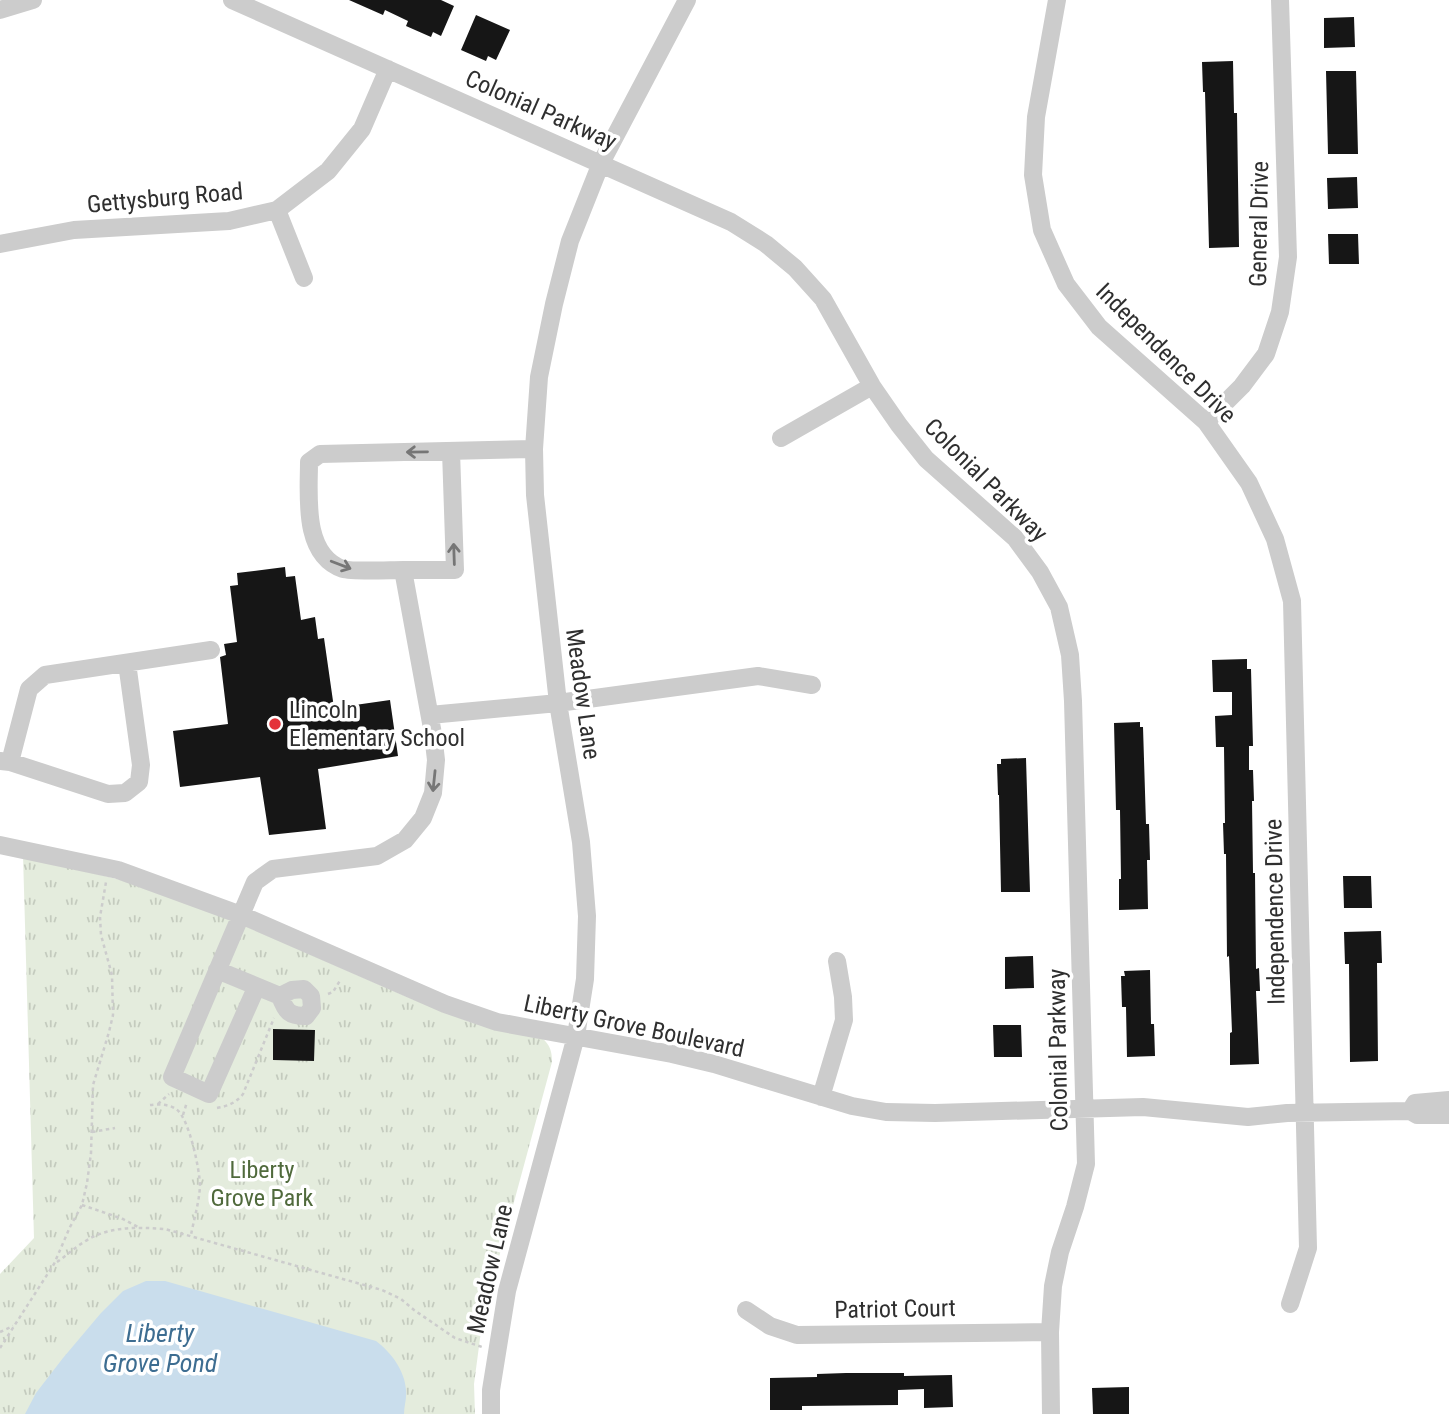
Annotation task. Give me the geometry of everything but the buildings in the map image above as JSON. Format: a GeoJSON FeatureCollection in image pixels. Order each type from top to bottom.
{"type":"FeatureCollection","features":[{"type":"Feature","properties":{"kind":"street"},"geometry":{"type":"LineString","coordinates":[[0,10],[33,0]]}},
{"type":"Feature","properties":{"kind":"street","name":"Colonial Parkway"},"geometry":{"type":"LineString","coordinates":[[232,0],[731,222],[766,244],[795,268],[824,299],[872,386],[926,458],[1015,538],[1040,572],[1059,607],[1070,654],[1086,1164],[1060,1252],[1053,1286],[1050,1332],[1051,1414]]}},
{"type":"Feature","properties":{"kind":"street","name":"Meadow Lane"},"geometry":{"type":"LineString","coordinates":[[491,1414],[496,1351],[507,1291],[576,1036],[585,979],[587,916],[581,842],[558,703],[535,495],[534,449],[539,377],[570,241],[601,163],[687,0]]}},
{"type":"Feature","properties":{"kind":"street","name":"Independence Drive"},"geometry":{"type":"LineString","coordinates":[[1057,0],[1036,117],[1033,175],[1042,230],[1066,284],[1099,327],[1206,422],[1249,483],[1275,540],[1292,601],[1308,1248],[1290,1304]]}},
{"type":"Feature","properties":{"kind":"street","name":"General Drive"},"geometry":{"type":"LineString","coordinates":[[1206,422],[1242,386],[1266,354],[1280,312],[1288,257],[1280,0]]}},
{"type":"Feature","properties":{"kind":"street","name":"Gettysburg Road"},"geometry":{"type":"LineString","coordinates":[[0,244],[74,230],[229,221],[277,210],[328,171],[362,129],[388,69]]}},
{"type":"Feature","properties":{"kind":"street"},"geometry":{"type":"LineString","coordinates":[[277,210],[304,278]]}},
{"type":"Feature","properties":{"kind":"street"},"geometry":{"type":"LineString","coordinates":[[781,438],[872,386]]}},
{"type":"Feature","properties":{"kind":"street"},"geometry":{"type":"LineString","coordinates":[[451,451],[455,570],[344,569],[328,560],[316,542],[309,520],[309,462],[320,454],[534,449]]}},
{"type":"Feature","properties":{"kind":"street"},"geometry":{"type":"LineString","coordinates":[[256,988],[209,1094],[172,1076],[255,881],[273,869],[377,856],[405,840],[423,818],[433,793],[436,760],[403,570]]}},
{"type":"Feature","properties":{"kind":"street"},"geometry":{"type":"LineString","coordinates":[[127,663],[141,765],[138,782],[125,793],[108,794],[5,762],[29,689],[45,675],[211,650]]}},
{"type":"Feature","properties":{"kind":"street"},"geometry":{"type":"LineString","coordinates":[[430,715],[558,703],[758,676],[812,685]]}},
{"type":"Feature","properties":{"kind":"street","name":"Liberty Grove Boulevard"},"geometry":{"type":"LineString","coordinates":[[0,845],[109,868],[241,915],[444,1004],[496,1022],[714,1064],[852,1106],[886,1112],[935,1113],[1143,1107],[1248,1117],[1410,1111],[1417,1115],[1449,1115]]}},
{"type":"Feature","properties":{"kind":"street"},"geometry":{"type":"LineString","coordinates":[[821,1097],[844,1020],[837,961]]}},
{"type":"Feature","properties":{"kind":"street"},"geometry":{"type":"LineString","coordinates":[[217,971],[280,996]]}},
{"type":"Feature","properties":{"kind":"street","name":"Liberty Grove Boulevard"},"geometry":{"type":"LineString","coordinates":[[1410,1111],[1415,1103],[1449,1100]]}},
{"type":"Feature","properties":{"kind":"street","name":"Patriot Court"},"geometry":{"type":"LineString","coordinates":[[746,1310],[770,1325],[797,1335],[1050,1332]]}},
{"type":"Feature","properties":{"kind":"path"},"geometry":{"type":"LineString","coordinates":[[0,1348],[54,1264],[82,1205],[88,1182],[93,1085],[113,1016],[111,975],[101,934],[100,917],[109,868]]}},
{"type":"Feature","properties":{"kind":"path"},"geometry":{"type":"LineString","coordinates":[[322,997],[333,992],[341,979]]}},
{"type":"Feature","properties":{"kind":"path"},"geometry":{"type":"LineString","coordinates":[[208,1107],[228,1106],[243,1094],[275,1017]]}},
{"type":"Feature","properties":{"kind":"path"},"geometry":{"type":"LineString","coordinates":[[158,1104],[172,1091],[164,1087]]}},
{"type":"Feature","properties":{"kind":"path"},"geometry":{"type":"LineString","coordinates":[[180,1096],[187,1102],[183,1115]]}},
{"type":"Feature","properties":{"kind":"path"},"geometry":{"type":"LineString","coordinates":[[150,1105],[175,1108],[183,1115],[195,1152],[200,1185],[191,1235]]}},
{"type":"Feature","properties":{"kind":"path"},"geometry":{"type":"LineString","coordinates":[[92,1132],[115,1128]]}},
{"type":"Feature","properties":{"kind":"path"},"geometry":{"type":"LineString","coordinates":[[82,1205],[138,1227]]}},
{"type":"Feature","properties":{"kind":"path"},"geometry":{"type":"LineString","coordinates":[[54,1264],[84,1241],[106,1231],[138,1227],[164,1229],[382,1290],[401,1299],[455,1338],[496,1351]]}},
{"type":"Feature","properties":{"kind":"path"},"geometry":{"type":"LineString","coordinates":[[0,1332],[16,1325]]}},
{"type":"Feature","properties":{"kind":"green space","name":"Liberty Grove Park"},"geometry":{"type":"Polygon","coordinates":[[[23,855],[144,886],[211,911],[470,1022],[542,1038],[547,1043],[552,1062],[483,1316],[474,1384],[475,1414],[0,1414],[0,1274],[34,1238],[23,855]]]}},
{"type":"Feature","properties":{"kind":"water","name":"Liberty Grove Pond"},"geometry":{"type":"Polygon","coordinates":[[[146,1281],[165,1281],[376,1341],[392,1356],[403,1376],[406,1393],[404,1414],[25,1414],[36,1393],[101,1313],[123,1291],[146,1281]]]}},
{"type":"Feature","properties":{"kind":"place","name":"Lincoln Elementary School"},"geometry":{"type":"Point","coordinates":[275,724]}}]}
